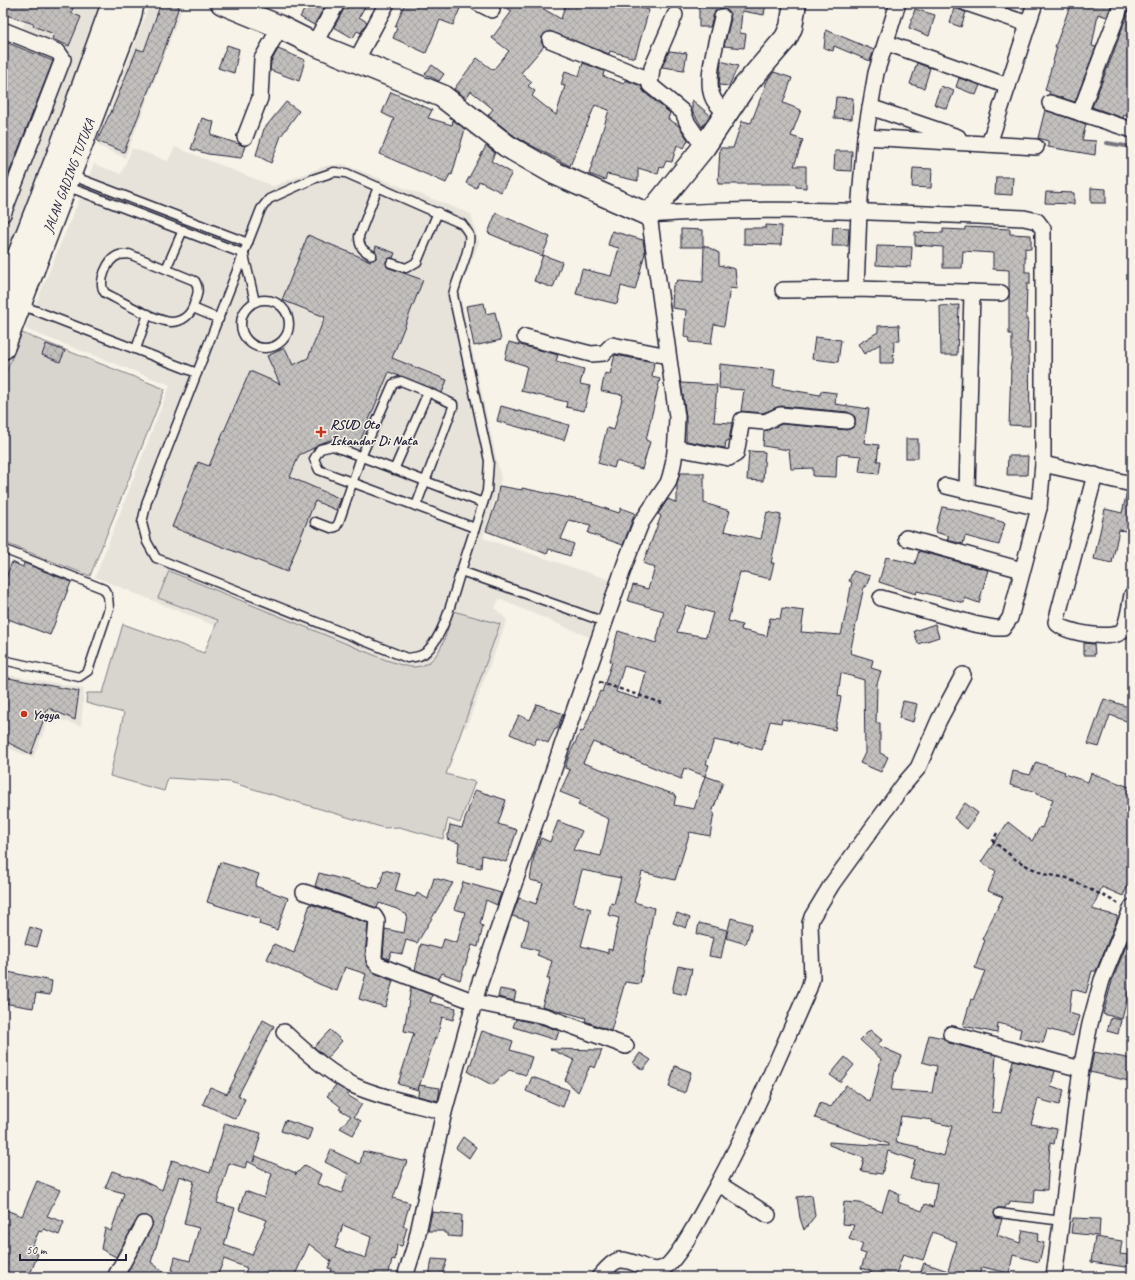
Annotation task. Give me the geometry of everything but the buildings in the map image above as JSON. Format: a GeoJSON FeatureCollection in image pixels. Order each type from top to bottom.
{"type":"FeatureCollection","features":[{"type":"Feature","properties":{"kind":"street","name":"JALAN GADING TUTUKA"},"geometry":{"type":"LineString","coordinates":[[3,348],[14,272],[64,140],[113,3]]}},
{"type":"Feature","properties":{"kind":"street","name":"JALAN GADING TUTUKA"},"geometry":{"type":"LineString","coordinates":[[14,272],[67,180],[129,20],[133,3]]}},
{"type":"Feature","properties":{"kind":"street"},"geometry":{"type":"LineString","coordinates":[[222,3],[278,26],[314,44],[442,96],[507,146],[554,173],[649,215],[710,210],[859,211],[1024,218],[1037,221],[1043,229],[1043,464],[1039,508],[1010,618],[1003,628],[995,628],[974,624],[881,598]]}},
{"type":"Feature","properties":{"kind":"street"},"geometry":{"type":"LineString","coordinates":[[314,44],[337,3]]}},
{"type":"Feature","properties":{"kind":"street"},"geometry":{"type":"LineString","coordinates":[[356,61],[387,3]]}},
{"type":"Feature","properties":{"kind":"street"},"geometry":{"type":"LineString","coordinates":[[478,3],[492,10]]}},
{"type":"Feature","properties":{"kind":"street"},"geometry":{"type":"LineString","coordinates":[[405,1277],[416,1242],[444,1112],[475,1002],[604,622],[641,523],[668,483],[676,448],[677,417],[649,215],[704,147],[744,87],[786,38],[791,27],[795,3]]}},
{"type":"Feature","properties":{"kind":"street"},"geometry":{"type":"LineString","coordinates":[[856,289],[859,211],[865,137],[876,73],[887,43],[898,3]]}},
{"type":"Feature","properties":{"kind":"street"},"geometry":{"type":"LineString","coordinates":[[966,3],[1028,24]]}},
{"type":"Feature","properties":{"kind":"street"},"geometry":{"type":"LineString","coordinates":[[983,143],[1008,86],[1035,3]]}},
{"type":"Feature","properties":{"kind":"street"},"geometry":{"type":"LineString","coordinates":[[1080,113],[1122,3]]}},
{"type":"Feature","properties":{"kind":"street"},"geometry":{"type":"LineString","coordinates":[[675,15],[652,68],[650,85],[684,112],[687,122],[704,147]]}},
{"type":"Feature","properties":{"kind":"street"},"geometry":{"type":"LineString","coordinates":[[722,17],[710,75],[710,86],[714,100],[726,114]]}},
{"type":"Feature","properties":{"kind":"street"},"geometry":{"type":"LineString","coordinates":[[245,137],[260,98],[262,59],[275,36],[278,26]]}},
{"type":"Feature","properties":{"kind":"street"},"geometry":{"type":"LineString","coordinates":[[3,30],[58,52],[63,59],[3,214]]}},
{"type":"Feature","properties":{"kind":"street"},"geometry":{"type":"LineString","coordinates":[[550,40],[650,80]]}},
{"type":"Feature","properties":{"kind":"street"},"geometry":{"type":"LineString","coordinates":[[887,43],[1008,86]]}},
{"type":"Feature","properties":{"kind":"street"},"geometry":{"type":"LineString","coordinates":[[1050,103],[1132,130]]}},
{"type":"Feature","properties":{"kind":"street"},"geometry":{"type":"LineString","coordinates":[[870,107],[983,143]]}},
{"type":"Feature","properties":{"kind":"street"},"geometry":{"type":"LineString","coordinates":[[865,137],[1036,147]]}},
{"type":"Feature","properties":{"kind":"street"},"geometry":{"type":"LineString","coordinates":[[783,290],[856,289],[1001,293]]}},
{"type":"Feature","properties":{"kind":"street"},"geometry":{"type":"LineString","coordinates":[[966,491],[972,292]]}},
{"type":"Feature","properties":{"kind":"street"},"geometry":{"type":"LineString","coordinates":[[525,336],[591,354],[604,353],[612,345],[668,356]]}},
{"type":"Feature","properties":{"kind":"street"},"geometry":{"type":"LineString","coordinates":[[676,448],[729,458],[736,454],[742,420],[765,422],[780,415],[847,421]]}},
{"type":"Feature","properties":{"kind":"street"},"geometry":{"type":"LineString","coordinates":[[1043,464],[1132,484]]}},
{"type":"Feature","properties":{"kind":"street"},"geometry":{"type":"LineString","coordinates":[[1095,475],[1056,622],[1059,626],[1068,631],[1116,635],[1122,630],[1132,595]]}},
{"type":"Feature","properties":{"kind":"street"},"geometry":{"type":"LineString","coordinates":[[946,486],[1039,508]]}},
{"type":"Feature","properties":{"kind":"street"},"geometry":{"type":"LineString","coordinates":[[906,538],[1022,570]]}},
{"type":"Feature","properties":{"kind":"street"},"geometry":{"type":"LineString","coordinates":[[598,1277],[613,1263],[619,1260],[651,1271],[658,1271],[664,1268],[670,1264],[692,1230],[718,1184],[760,1099],[812,978],[810,923],[812,917],[832,884],[905,783],[918,768],[939,720],[963,675]]}},
{"type":"Feature","properties":{"kind":"street"},"geometry":{"type":"LineString","coordinates":[[304,892],[374,916],[377,921],[374,960],[378,965],[475,1002],[545,1016],[626,1046]]}},
{"type":"Feature","properties":{"kind":"street"},"geometry":{"type":"LineString","coordinates":[[1054,1277],[1081,1069],[1102,980],[1132,908]]}},
{"type":"Feature","properties":{"kind":"street"},"geometry":{"type":"LineString","coordinates":[[284,1032],[301,1048],[339,1078],[356,1087],[444,1112]]}},
{"type":"Feature","properties":{"kind":"street"},"geometry":{"type":"LineString","coordinates":[[951,1034],[1081,1069]]}},
{"type":"Feature","properties":{"kind":"street"},"geometry":{"type":"LineString","coordinates":[[718,1184],[768,1215]]}},
{"type":"Feature","properties":{"kind":"street"},"geometry":{"type":"LineString","coordinates":[[115,1277],[144,1224]]}},
{"type":"Feature","properties":{"kind":"lane"},"geometry":{"type":"LineString","coordinates":[[334,172],[346,173],[378,187],[438,212],[462,224],[469,234],[470,245],[456,281],[453,295],[489,461],[487,491],[462,571],[440,634],[427,652],[418,657],[407,658],[156,558],[147,542],[142,523],[147,501],[261,209],[269,199],[313,179],[334,172]]}},
{"type":"Feature","properties":{"kind":"lane"},"geometry":{"type":"LineString","coordinates":[[67,180],[121,206],[244,254]]}},
{"type":"Feature","properties":{"kind":"lane"},"geometry":{"type":"LineString","coordinates":[[67,180],[248,243]]}},
{"type":"Feature","properties":{"kind":"lane"},"geometry":{"type":"LineString","coordinates":[[372,255],[364,251],[359,243],[359,236],[378,187]]}},
{"type":"Feature","properties":{"kind":"lane"},"geometry":{"type":"LineString","coordinates":[[391,263],[406,268],[417,262],[438,212]]}},
{"type":"Feature","properties":{"kind":"lane"},"geometry":{"type":"LineString","coordinates":[[166,269],[183,230]]}},
{"type":"Feature","properties":{"kind":"lane"},"geometry":{"type":"LineString","coordinates":[[129,254],[195,281],[198,285],[198,291],[193,308],[184,319],[170,322],[148,314],[105,293],[102,290],[102,282],[110,261],[119,255],[129,254]]}},
{"type":"Feature","properties":{"kind":"lane"},"geometry":{"type":"LineString","coordinates":[[244,254],[255,302]]}},
{"type":"Feature","properties":{"kind":"lane"},"geometry":{"type":"LineString","coordinates":[[11,300],[197,374]]}},
{"type":"Feature","properties":{"kind":"lane"},"geometry":{"type":"LineString","coordinates":[[272,301],[279,304],[285,310],[290,326],[286,337],[277,346],[270,348],[254,346],[244,335],[241,328],[244,313],[255,302],[272,301]]}},
{"type":"Feature","properties":{"kind":"lane"},"geometry":{"type":"LineString","coordinates":[[193,308],[219,319]]}},
{"type":"Feature","properties":{"kind":"lane"},"geometry":{"type":"LineString","coordinates":[[136,349],[148,314]]}},
{"type":"Feature","properties":{"kind":"lane"},"geometry":{"type":"LineString","coordinates":[[315,522],[331,528],[336,527],[340,522],[362,457],[392,384],[401,381],[428,392],[454,406],[416,506]]}},
{"type":"Feature","properties":{"kind":"lane"},"geometry":{"type":"LineString","coordinates":[[394,470],[428,392]]}},
{"type":"Feature","properties":{"kind":"lane"},"geometry":{"type":"LineString","coordinates":[[475,528],[319,470],[314,459],[320,448],[333,446],[483,503]]}},
{"type":"Feature","properties":{"kind":"lane"},"geometry":{"type":"LineString","coordinates":[[3,549],[104,589],[108,596],[109,608],[88,672],[84,675],[79,677],[3,660]]}},
{"type":"Feature","properties":{"kind":"lane"},"geometry":{"type":"LineString","coordinates":[[462,571],[604,622]]}},
{"type":"Feature","properties":{"kind":"lane"},"geometry":{"type":"LineString","coordinates":[[1000,1213],[1062,1221]]}},
{"type":"Feature","properties":{"kind":"path"},"geometry":{"type":"LineString","coordinates":[[585,677],[662,703]]}},
{"type":"Feature","properties":{"kind":"path"},"geometry":{"type":"LineString","coordinates":[[997,833],[993,841],[1019,861],[1044,874],[1067,878],[1132,908]]}},
{"type":"Feature","properties":{"kind":"shaded area"},"geometry":{"type":"Polygon","coordinates":[[[32,3],[104,3],[3,267],[3,140],[40,50],[18,40],[32,3]]]}},
{"type":"Feature","properties":{"kind":"shaded area"},"geometry":{"type":"Polygon","coordinates":[[[150,3],[184,3],[125,158],[97,145],[150,3]]]}},
{"type":"Feature","properties":{"kind":"shaded area","name":"RSUD Oto Iskandar Di Nata"},"geometry":{"type":"Polygon","coordinates":[[[175,147],[273,186],[325,166],[343,164],[471,214],[479,243],[459,291],[501,479],[483,538],[614,581],[594,639],[499,599],[495,608],[507,620],[466,728],[95,577],[170,385],[25,329],[94,164],[121,174],[132,148],[168,161],[175,147]]]}},
{"type":"Feature","properties":{"kind":"shaded area"},"geometry":{"type":"Polygon","coordinates":[[[22,333],[165,389],[90,576],[3,542],[3,380],[22,333]]]}},
{"type":"Feature","properties":{"kind":"shaded area"},"geometry":{"type":"Polygon","coordinates":[[[169,571],[386,660],[410,667],[422,665],[430,661],[436,655],[445,638],[453,611],[500,624],[446,774],[475,782],[460,823],[448,819],[443,839],[399,827],[384,828],[230,782],[168,778],[164,791],[110,776],[124,713],[86,703],[87,693],[103,693],[123,624],[204,653],[218,620],[158,598],[169,571]]]}},
{"type":"Feature","properties":{"kind":"shaded area","name":"Yogya"},"geometry":{"type":"Polygon","coordinates":[[[3,674],[84,688],[81,726],[50,717],[33,758],[3,746],[3,674]]]}},
{"type":"Feature","properties":{"kind":"waterway"},"geometry":{"type":"LineString","coordinates":[[1107,143],[1132,147]]}},
{"type":"Feature","properties":{"kind":"place","name":"RSUD Oto Iskandar Di Nata"},"geometry":{"type":"Point","coordinates":[321,432]}},
{"type":"Feature","properties":{"kind":"place","name":"Yogya"},"geometry":{"type":"Point","coordinates":[24,714]}}]}
